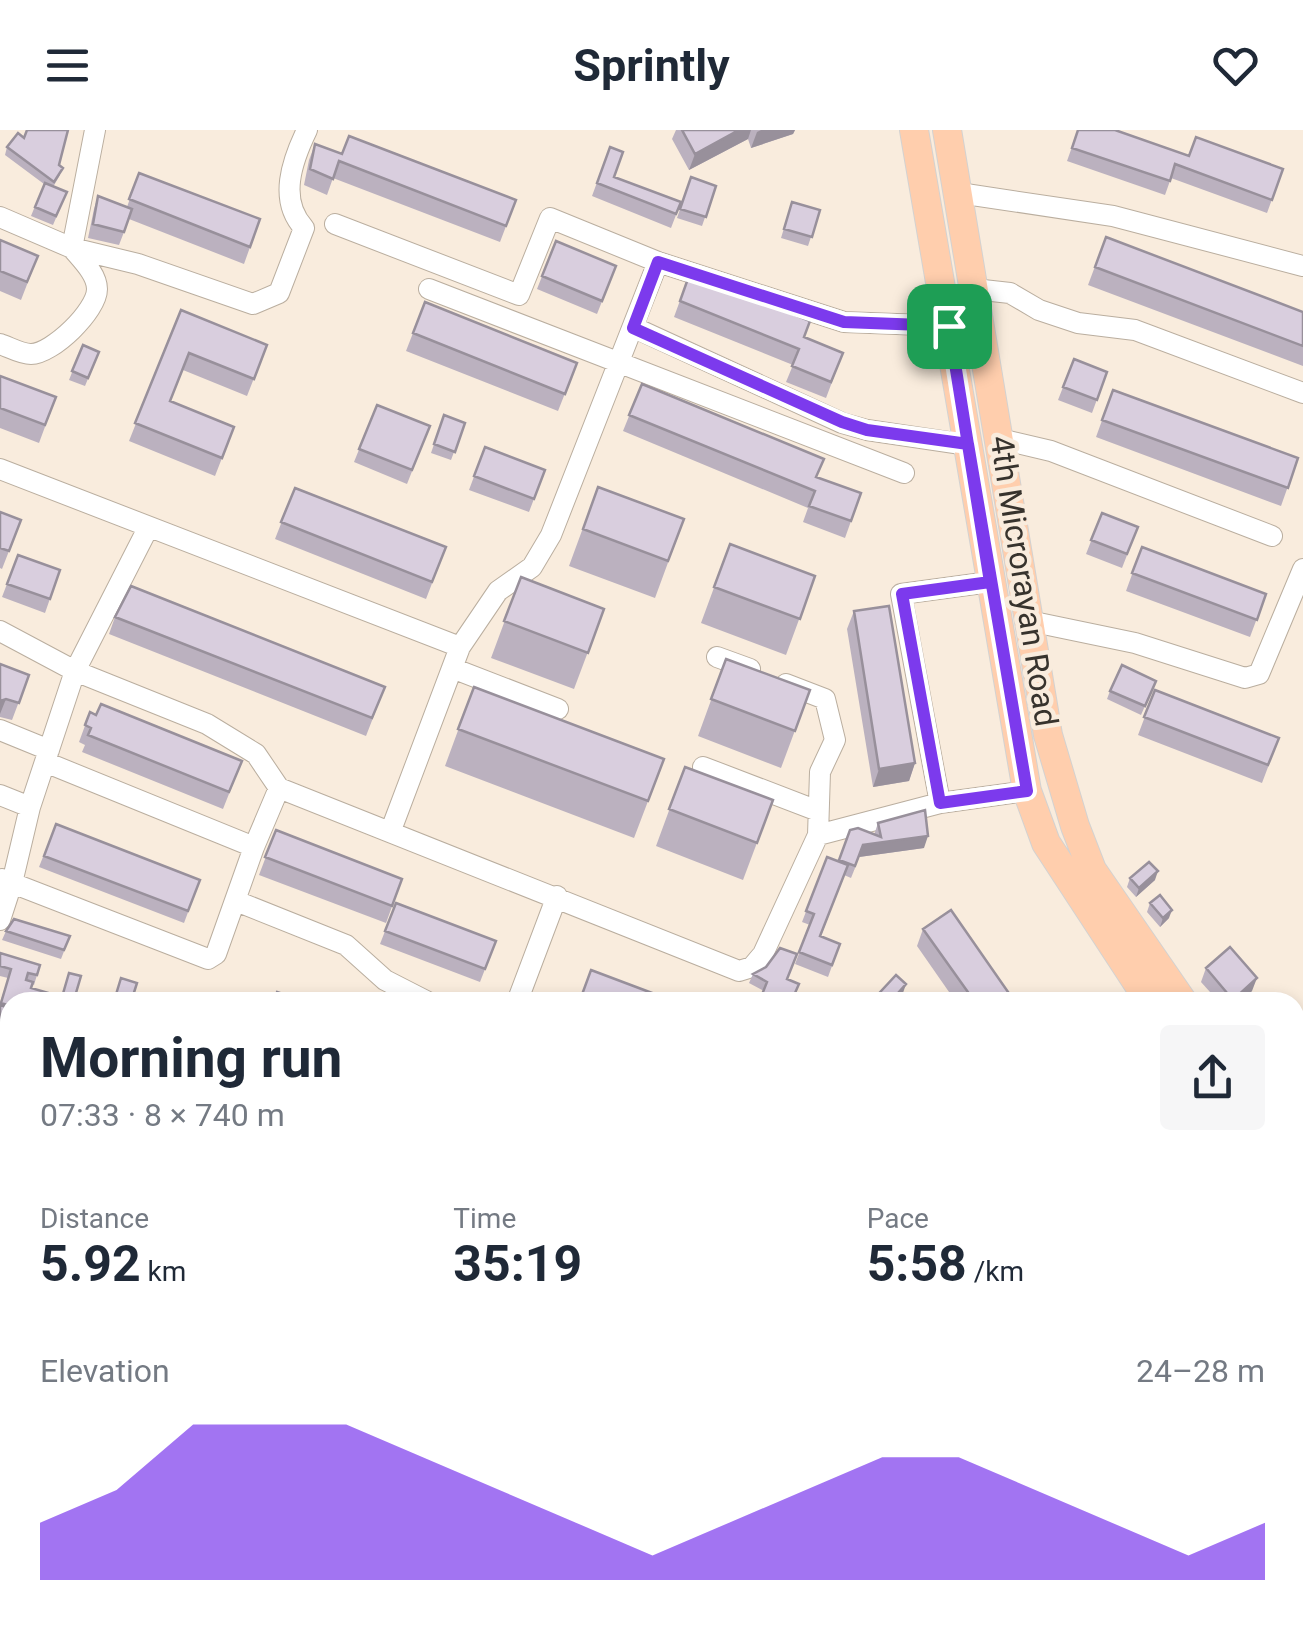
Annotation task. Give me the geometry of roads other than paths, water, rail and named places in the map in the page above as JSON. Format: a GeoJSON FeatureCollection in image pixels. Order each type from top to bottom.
{"type":"FeatureCollection","features":[{"type":"Feature","properties":{"kind":"main road","name":"4th Microrayan Road"},"geometry":{"type":"LineString","coordinates":[[914,130],[1027,791],[1046,843],[1139,963],[1172,992]]}},
{"type":"Feature","properties":{"kind":"main road","name":"4th Microrayan Road"},"geometry":{"type":"LineString","coordinates":[[947,130],[1048,734],[1074,826],[1139,963],[1147,992]]}},
{"type":"Feature","properties":{"kind":"main road"},"geometry":{"type":"LineString","coordinates":[[967,434],[998,428]]}},
{"type":"Feature","properties":{"kind":"street"},"geometry":{"type":"LineString","coordinates":[[0,344],[37,353],[71,332],[90,310],[97,288],[72,248],[95,130]]}},
{"type":"Feature","properties":{"kind":"street"},"geometry":{"type":"LineString","coordinates":[[0,217],[72,248],[138,264],[252,304],[280,293],[304,228],[292,214],[288,200],[292,172],[307,130]]}},
{"type":"Feature","properties":{"kind":"street"},"geometry":{"type":"LineString","coordinates":[[959,193],[1112,216],[1303,266]]}},
{"type":"Feature","properties":{"kind":"street"},"geometry":{"type":"LineString","coordinates":[[335,224],[520,295],[550,218],[658,262],[844,322],[949,326]]}},
{"type":"Feature","properties":{"kind":"street"},"geometry":{"type":"LineString","coordinates":[[391,830],[460,647],[498,591],[532,568],[551,534],[658,262]]}},
{"type":"Feature","properties":{"kind":"street"},"geometry":{"type":"LineString","coordinates":[[429,289],[904,473]]}},
{"type":"Feature","properties":{"kind":"street"},"geometry":{"type":"LineString","coordinates":[[974,289],[1010,293],[1039,310],[1078,323],[1136,330],[1303,393]]}},
{"type":"Feature","properties":{"kind":"street"},"geometry":{"type":"LineString","coordinates":[[633,328],[867,430],[967,434]]}},
{"type":"Feature","properties":{"kind":"street"},"geometry":{"type":"LineString","coordinates":[[998,428],[1272,536]]}},
{"type":"Feature","properties":{"kind":"street"},"geometry":{"type":"LineString","coordinates":[[0,469],[460,647]]}},
{"type":"Feature","properties":{"kind":"street"},"geometry":{"type":"LineString","coordinates":[[0,920],[6,881],[75,672],[148,528]]}},
{"type":"Feature","properties":{"kind":"street"},"geometry":{"type":"LineString","coordinates":[[1029,621],[1078,628],[1135,643],[1244,678],[1259,674],[1303,569]]}},
{"type":"Feature","properties":{"kind":"street"},"geometry":{"type":"LineString","coordinates":[[940,803],[902,594],[990,582]]}},
{"type":"Feature","properties":{"kind":"street"},"geometry":{"type":"LineString","coordinates":[[0,631],[75,672],[208,724],[256,754],[279,788],[740,972],[752,967],[763,954],[818,835],[820,772],[836,740],[825,699],[717,657]]}},
{"type":"Feature","properties":{"kind":"street"},"geometry":{"type":"LineString","coordinates":[[452,668],[558,709]]}},
{"type":"Feature","properties":{"kind":"street"},"geometry":{"type":"LineString","coordinates":[[0,730],[47,756],[254,848]]}},
{"type":"Feature","properties":{"kind":"street"},"geometry":{"type":"LineString","coordinates":[[703,767],[818,811]]}},
{"type":"Feature","properties":{"kind":"street"},"geometry":{"type":"LineString","coordinates":[[6,881],[208,960],[216,954],[279,788]]}},
{"type":"Feature","properties":{"kind":"street"},"geometry":{"type":"LineString","coordinates":[[818,835],[940,803],[1027,791]]}},
{"type":"Feature","properties":{"kind":"street"},"geometry":{"type":"LineString","coordinates":[[0,795],[30,807]]}},
{"type":"Feature","properties":{"kind":"street"},"geometry":{"type":"LineString","coordinates":[[520,992],[557,896]]}},
{"type":"Feature","properties":{"kind":"street"},"geometry":{"type":"LineString","coordinates":[[236,900],[346,945],[386,980],[409,992]]}}]}
